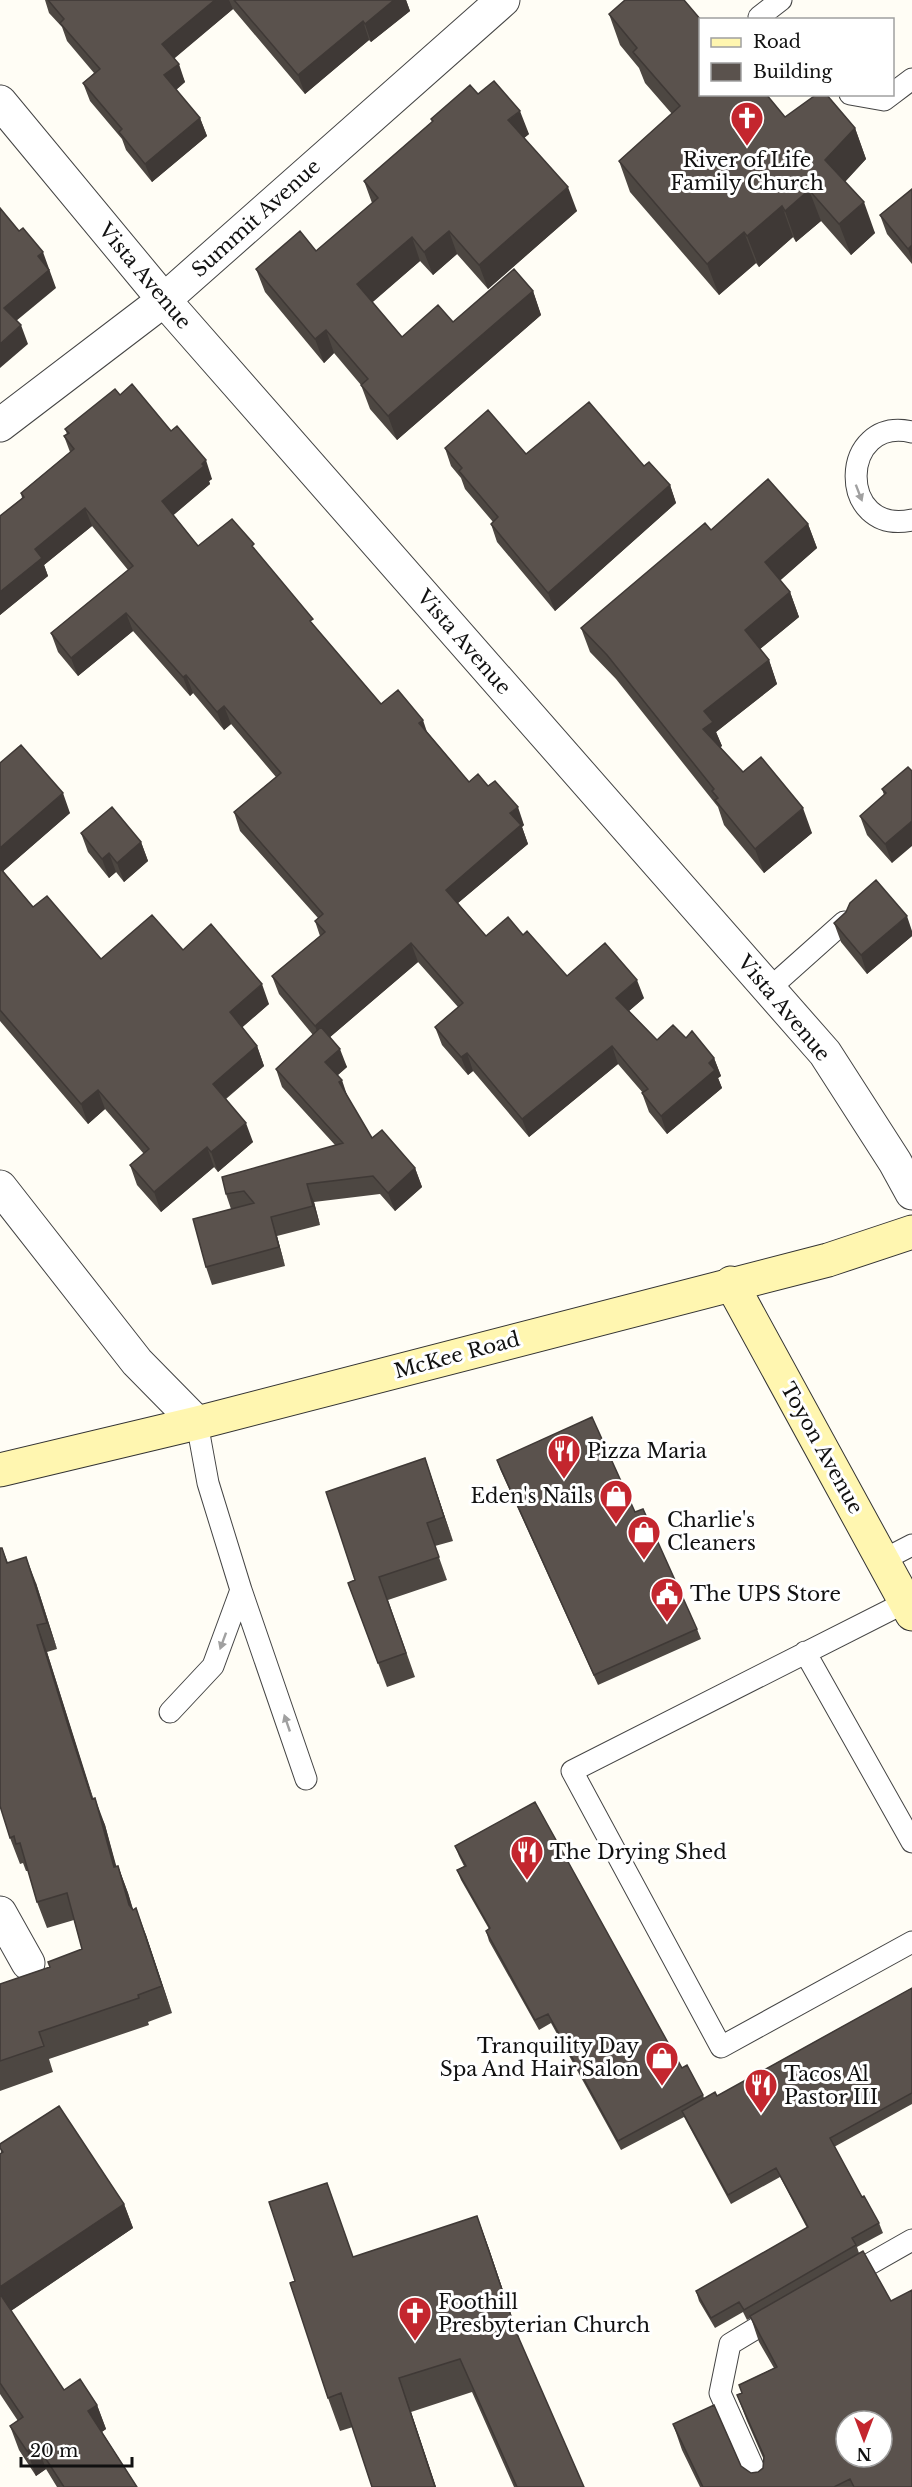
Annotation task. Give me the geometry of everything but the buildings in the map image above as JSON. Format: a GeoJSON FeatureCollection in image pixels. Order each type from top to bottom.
{"type":"FeatureCollection","features":[{"type":"Feature","properties":{"kind":"street","name":"Summit Avenue"},"geometry":{"type":"LineString","coordinates":[[0,425],[164,300],[503,0]]}},
{"type":"Feature","properties":{"kind":"street","name":"Vista Avenue"},"geometry":{"type":"LineString","coordinates":[[0,102],[164,300],[825,1053],[895,1162],[912,1193]]}},
{"type":"Feature","properties":{"kind":"street"},"geometry":{"type":"LineString","coordinates":[[0,1187],[137,1362],[197,1423]]}},
{"type":"Feature","properties":{"kind":"street","name":"McKee Road"},"geometry":{"type":"LineString","coordinates":[[0,1470],[197,1423],[731,1283],[828,1260],[912,1233]]}},
{"type":"Feature","properties":{"kind":"street","name":"Toyon Avenue"},"geometry":{"type":"LineString","coordinates":[[731,1283],[909,1608]]}},
{"type":"Feature","properties":{"kind":"street"},"geometry":{"type":"LineString","coordinates":[[0,1913],[28,1963]]}},
{"type":"Feature","properties":{"kind":"lane"},"geometry":{"type":"LineString","coordinates":[[760,18],[781,0]]}},
{"type":"Feature","properties":{"kind":"lane"},"geometry":{"type":"LineString","coordinates":[[894,93],[912,80]]}},
{"type":"Feature","properties":{"kind":"lane"},"geometry":{"type":"LineString","coordinates":[[861,96],[884,100],[889,96]]}},
{"type":"Feature","properties":{"kind":"lane"},"geometry":{"type":"LineString","coordinates":[[912,432],[902,430],[886,432],[872,441],[861,453],[855,468],[855,485],[861,501],[872,513],[888,520],[902,522],[912,520]]}},
{"type":"Feature","properties":{"kind":"lane"},"geometry":{"type":"LineString","coordinates":[[769,989],[844,922]]}},
{"type":"Feature","properties":{"kind":"lane"},"geometry":{"type":"LineString","coordinates":[[197,1423],[208,1483],[241,1590],[306,1779]]}},
{"type":"Feature","properties":{"kind":"lane"},"geometry":{"type":"LineString","coordinates":[[883,1560],[912,1545]]}},
{"type":"Feature","properties":{"kind":"lane"},"geometry":{"type":"LineString","coordinates":[[170,1712],[213,1666],[241,1590]]}},
{"type":"Feature","properties":{"kind":"lane"},"geometry":{"type":"LineString","coordinates":[[909,1608],[805,1652],[572,1771],[721,2047],[912,1942]]}},
{"type":"Feature","properties":{"kind":"lane"},"geometry":{"type":"LineString","coordinates":[[805,1652],[912,1842]]}},
{"type":"Feature","properties":{"kind":"lane"},"geometry":{"type":"LineString","coordinates":[[824,2290],[912,2241]]}},
{"type":"Feature","properties":{"kind":"lane"},"geometry":{"type":"LineString","coordinates":[[762,2487],[720,2393],[730,2344],[794,2306]]}},
{"type":"Feature","properties":{"kind":"place","name":"River of Life Family Church"},"geometry":{"type":"Point","coordinates":[747,147]}},
{"type":"Feature","properties":{"kind":"place","name":"Pizza Maria"},"geometry":{"type":"Point","coordinates":[564,1480]}},
{"type":"Feature","properties":{"kind":"place","name":"Eden's Nails"},"geometry":{"type":"Point","coordinates":[616,1525]}},
{"type":"Feature","properties":{"kind":"place","name":"Charlie's Cleaners"},"geometry":{"type":"Point","coordinates":[644,1561]}},
{"type":"Feature","properties":{"kind":"place","name":"The UPS Store"},"geometry":{"type":"Point","coordinates":[667,1623]}},
{"type":"Feature","properties":{"kind":"place","name":"The Drying Shed"},"geometry":{"type":"Point","coordinates":[527,1881]}},
{"type":"Feature","properties":{"kind":"place","name":"Tranquility Day Spa And Hair Salon"},"geometry":{"type":"Point","coordinates":[662,2087]}},
{"type":"Feature","properties":{"kind":"place","name":"Tacos Al Pastor III"},"geometry":{"type":"Point","coordinates":[761,2114]}},
{"type":"Feature","properties":{"kind":"place","name":"Foothill Presbyterian Church"},"geometry":{"type":"Point","coordinates":[415,2342]}}]}
